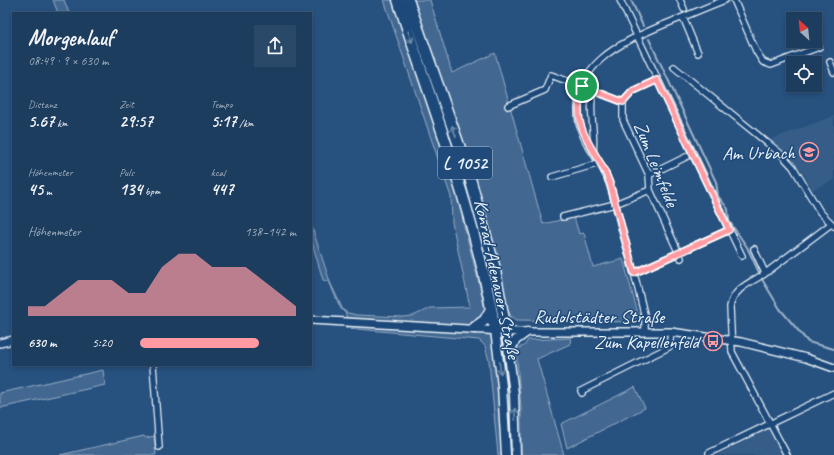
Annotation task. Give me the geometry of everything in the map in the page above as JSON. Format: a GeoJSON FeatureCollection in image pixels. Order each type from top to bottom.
{"type":"FeatureCollection","features":[{"type":"Feature","properties":{"kind":"highway","name":"Konrad-Adenauer-Straße"},"geometry":{"type":"LineString","coordinates":[[398,0],[458,177],[478,251],[495,330]]}},
{"type":"Feature","properties":{"kind":"highway","name":"Konrad-Adenauer-Straße"},"geometry":{"type":"LineString","coordinates":[[408,0],[468,171],[492,257],[506,331]]}},
{"type":"Feature","properties":{"kind":"highway"},"geometry":{"type":"LineString","coordinates":[[474,328],[485,320],[491,309]]}},
{"type":"Feature","properties":{"kind":"main road","name":"Konrad-Adenauer-Straße"},"geometry":{"type":"LineString","coordinates":[[495,330],[502,386],[506,455]]}},
{"type":"Feature","properties":{"kind":"main road","name":"Konrad-Adenauer-Straße"},"geometry":{"type":"LineString","coordinates":[[506,331],[514,394],[516,455]]}},
{"type":"Feature","properties":{"kind":"main road"},"geometry":{"type":"LineString","coordinates":[[509,352],[516,340],[527,332]]}},
{"type":"Feature","properties":{"kind":"street"},"geometry":{"type":"LineString","coordinates":[[620,0],[692,154],[742,256]]}},
{"type":"Feature","properties":{"kind":"street"},"geometry":{"type":"LineString","coordinates":[[680,0],[684,9]]}},
{"type":"Feature","properties":{"kind":"street"},"geometry":{"type":"LineString","coordinates":[[646,331],[645,318],[634,273],[608,179],[585,139],[579,125],[579,104],[582,86],[592,68],[602,57],[637,36],[725,0]]}},
{"type":"Feature","properties":{"kind":"street"},"geometry":{"type":"LineString","coordinates":[[734,0],[756,51],[763,62],[771,65],[816,48]]}},
{"type":"Feature","properties":{"kind":"street"},"geometry":{"type":"LineString","coordinates":[[683,17],[698,53]]}},
{"type":"Feature","properties":{"kind":"street"},"geometry":{"type":"LineString","coordinates":[[830,62],[834,72]]}},
{"type":"Feature","properties":{"kind":"street"},"geometry":{"type":"LineString","coordinates":[[674,68],[781,154],[793,167],[814,203],[832,225],[762,275],[740,288],[732,300],[732,340],[734,356],[787,455]]}},
{"type":"Feature","properties":{"kind":"street"},"geometry":{"type":"LineString","coordinates":[[508,106],[545,90],[551,75],[623,102]]}},
{"type":"Feature","properties":{"kind":"street","name":"Zum Leimfelde"},"geometry":{"type":"LineString","coordinates":[[657,80],[633,91],[623,102],[622,120],[648,175],[650,190],[680,255]]}},
{"type":"Feature","properties":{"kind":"street"},"geometry":{"type":"LineString","coordinates":[[593,90],[590,110],[594,139],[593,152]]}},
{"type":"Feature","properties":{"kind":"street"},"geometry":{"type":"LineString","coordinates":[[648,175],[692,154]]}},
{"type":"Feature","properties":{"kind":"street"},"geometry":{"type":"LineString","coordinates":[[552,177],[600,163]]}},
{"type":"Feature","properties":{"kind":"street"},"geometry":{"type":"LineString","coordinates":[[563,217],[615,204],[650,190]]}},
{"type":"Feature","properties":{"kind":"street"},"geometry":{"type":"LineString","coordinates":[[634,273],[680,255],[729,230]]}},
{"type":"Feature","properties":{"kind":"street"},"geometry":{"type":"LineString","coordinates":[[754,249],[762,275]]}},
{"type":"Feature","properties":{"kind":"street","name":"Rudolstädter Straße"},"geometry":{"type":"LineString","coordinates":[[312,320],[527,332],[671,332],[732,340],[806,358],[834,368]]}},
{"type":"Feature","properties":{"kind":"street"},"geometry":{"type":"LineString","coordinates":[[582,393],[581,391],[669,347],[671,332]]}},
{"type":"Feature","properties":{"kind":"street"},"geometry":{"type":"LineString","coordinates":[[0,343],[12,340]]}},
{"type":"Feature","properties":{"kind":"street"},"geometry":{"type":"LineString","coordinates":[[153,366],[159,447]]}},
{"type":"Feature","properties":{"kind":"street"},"geometry":{"type":"LineString","coordinates":[[709,453],[834,393]]}},
{"type":"Feature","properties":{"kind":"shaded area"},"geometry":{"type":"Polygon","coordinates":[[[53,0],[64,0],[69,12],[58,12],[53,0]]]}},
{"type":"Feature","properties":{"kind":"shaded area"},"geometry":{"type":"Polygon","coordinates":[[[384,0],[393,0],[462,208],[463,222],[494,349],[503,455],[498,455],[489,361],[485,346],[479,340],[346,328],[346,314],[341,309],[329,282],[323,280],[312,242],[312,227],[330,282],[343,310],[348,313],[357,315],[403,317],[413,316],[430,308],[470,307],[452,222],[451,197],[384,0]]]}},
{"type":"Feature","properties":{"kind":"shaded area"},"geometry":{"type":"Polygon","coordinates":[[[411,0],[430,0],[452,73],[495,53],[543,224],[574,217],[579,234],[584,233],[593,267],[623,259],[638,314],[633,322],[517,320],[511,316],[508,310],[506,310],[411,0]]]}},
{"type":"Feature","properties":{"kind":"shaded area"},"geometry":{"type":"Polygon","coordinates":[[[411,21],[464,171],[486,245],[497,311],[479,231],[409,22],[411,21]]]}},
{"type":"Feature","properties":{"kind":"shaded area","name":"Am Urbach"},"geometry":{"type":"Polygon","coordinates":[[[834,116],[834,180],[812,190],[805,176],[779,148],[769,140],[834,116]]]}},
{"type":"Feature","properties":{"kind":"shaded area"},"geometry":{"type":"Polygon","coordinates":[[[571,338],[570,344],[537,359],[564,455],[521,455],[521,408],[516,349],[524,346],[528,340],[571,338]]]}},
{"type":"Feature","properties":{"kind":"shaded area"},"geometry":{"type":"Polygon","coordinates":[[[500,348],[502,348],[513,455],[510,455],[500,348]]]}},
{"type":"Feature","properties":{"kind":"shaded area"},"geometry":{"type":"Polygon","coordinates":[[[103,370],[105,385],[0,408],[0,393],[103,370]]]}},
{"type":"Feature","properties":{"kind":"shaded area"},"geometry":{"type":"Polygon","coordinates":[[[635,387],[645,408],[567,448],[561,424],[635,387]]]}},
{"type":"Feature","properties":{"kind":"shaded area"},"geometry":{"type":"Polygon","coordinates":[[[769,428],[783,455],[718,455],[734,446],[769,428]]]}},
{"type":"Feature","properties":{"kind":"shaded area"},"geometry":{"type":"Polygon","coordinates":[[[144,436],[146,438],[154,436],[156,455],[60,455],[144,436]]]}},
{"type":"Feature","properties":{"kind":"waterway"},"geometry":{"type":"LineString","coordinates":[[631,0],[643,26]]}},
{"type":"Feature","properties":{"kind":"waterway"},"geometry":{"type":"LineString","coordinates":[[649,39],[716,182],[718,196],[728,209],[729,221],[747,247],[763,281],[780,309],[808,342],[834,349]]}},
{"type":"Feature","properties":{"kind":"place","name":"Am Urbach"},"geometry":{"type":"Point","coordinates":[809,152]}},
{"type":"Feature","properties":{"kind":"place","name":"Zum Kapellenfeld"},"geometry":{"type":"Point","coordinates":[713,341]}},
{"type":"Feature","properties":{"kind":"route"},"geometry":{"type":"LineString","coordinates":[[657,80],[729,230],[634,273],[610,184],[600,163],[585,139],[579,125],[578,110],[582,86],[623,102],[633,91],[657,80]]}}]}
